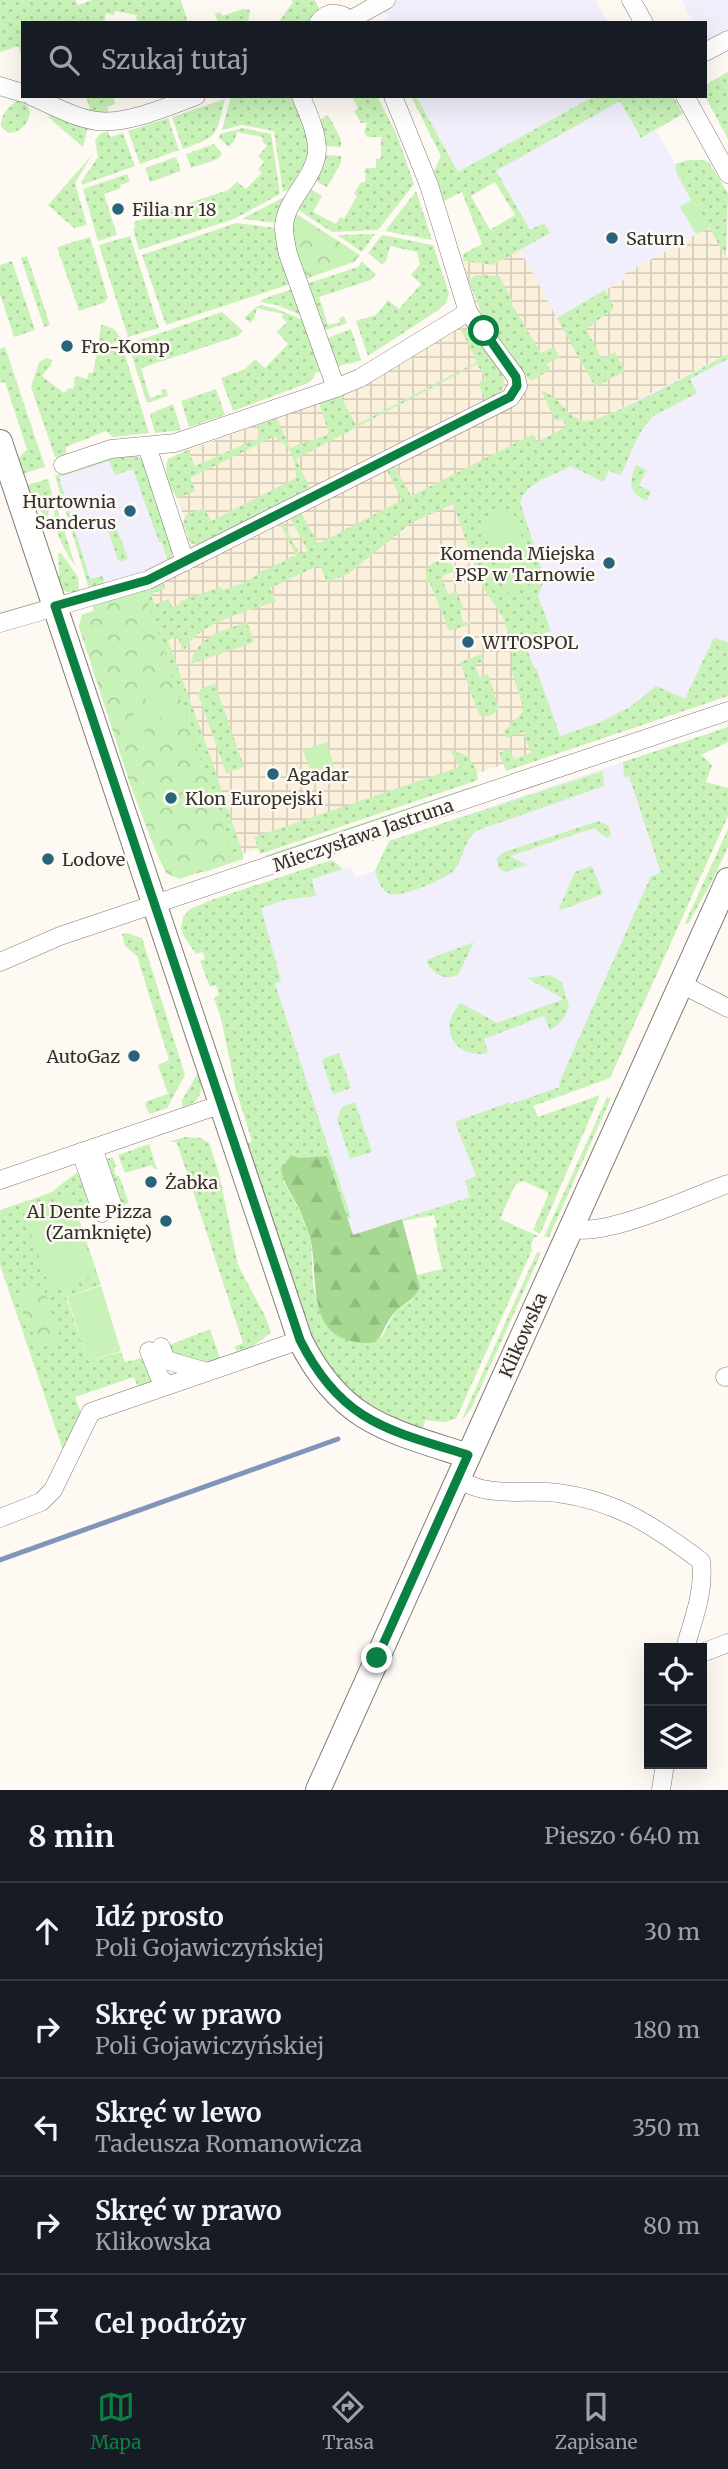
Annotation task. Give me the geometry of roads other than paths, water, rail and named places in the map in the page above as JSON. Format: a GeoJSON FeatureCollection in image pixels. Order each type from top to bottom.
{"type":"FeatureCollection","features":[{"type":"Feature","properties":{"kind":"street"},"geometry":{"type":"LineString","coordinates":[[353,21],[386,0]]}},
{"type":"Feature","properties":{"kind":"street"},"geometry":{"type":"LineString","coordinates":[[631,0],[643,21]]}},
{"type":"Feature","properties":{"kind":"street"},"geometry":{"type":"LineString","coordinates":[[320,21],[334,13],[345,16],[350,21]]}},
{"type":"Feature","properties":{"kind":"street"},"geometry":{"type":"LineString","coordinates":[[707,51],[728,40]]}},
{"type":"Feature","properties":{"kind":"street"},"geometry":{"type":"LineString","coordinates":[[0,86],[21,92]]}},
{"type":"Feature","properties":{"kind":"street"},"geometry":{"type":"LineString","coordinates":[[36,98],[89,120],[101,122],[122,120],[190,98]]}},
{"type":"Feature","properties":{"kind":"street"},"geometry":{"type":"LineString","coordinates":[[302,98],[317,149],[309,174],[286,216],[285,237],[288,254],[336,388]]}},
{"type":"Feature","properties":{"kind":"street"},"geometry":{"type":"LineString","coordinates":[[0,623],[148,580],[510,397],[517,386],[516,377],[468,312],[429,185],[394,98]]}},
{"type":"Feature","properties":{"kind":"street"},"geometry":{"type":"LineString","coordinates":[[686,98],[728,174]]}},
{"type":"Feature","properties":{"kind":"street"},"geometry":{"type":"LineString","coordinates":[[63,465],[111,449],[175,443],[336,388],[360,378],[468,312]]}},
{"type":"Feature","properties":{"kind":"street"},"geometry":{"type":"LineString","coordinates":[[0,442],[300,1340],[314,1367],[327,1384],[367,1419],[387,1429],[468,1455]]}},
{"type":"Feature","properties":{"kind":"street"},"geometry":{"type":"LineString","coordinates":[[147,446],[185,562]]}},
{"type":"Feature","properties":{"kind":"street","name":"Mieczysława Jastruna"},"geometry":{"type":"LineString","coordinates":[[0,962],[60,936],[728,711]]}},
{"type":"Feature","properties":{"kind":"street","name":"Klikowska"},"geometry":{"type":"LineString","coordinates":[[318,1790],[728,880]]}},
{"type":"Feature","properties":{"kind":"street"},"geometry":{"type":"LineString","coordinates":[[681,984],[728,1008]]}},
{"type":"Feature","properties":{"kind":"street"},"geometry":{"type":"LineString","coordinates":[[0,1180],[222,1104]]}},
{"type":"Feature","properties":{"kind":"street"},"geometry":{"type":"LineString","coordinates":[[87,1150],[108,1211]]}},
{"type":"Feature","properties":{"kind":"street"},"geometry":{"type":"LineString","coordinates":[[571,1229],[587,1231],[612,1227],[728,1184]]}},
{"type":"Feature","properties":{"kind":"street"},"geometry":{"type":"LineString","coordinates":[[0,1518],[41,1502],[53,1490],[91,1412],[300,1340]]}},
{"type":"Feature","properties":{"kind":"street"},"geometry":{"type":"LineString","coordinates":[[169,1385],[160,1378],[155,1349],[166,1360],[207,1372]]}},
{"type":"Feature","properties":{"kind":"street"},"geometry":{"type":"LineString","coordinates":[[458,1480],[486,1490],[554,1492],[581,1496],[629,1512],[670,1538],[701,1561],[703,1576],[700,1597],[686,1643]]}},
{"type":"Feature","properties":{"kind":"street"},"geometry":{"type":"LineString","coordinates":[[707,1651],[728,1643]]}},
{"type":"Feature","properties":{"kind":"street"},"geometry":{"type":"LineString","coordinates":[[661,1790],[664,1769]]}},
{"type":"Feature","properties":{"kind":"waterway"},"geometry":{"type":"LineString","coordinates":[[0,1560],[338,1439]]}},
{"type":"Feature","properties":{"kind":"place","name":"Filia nr 18"},"geometry":{"type":"Point","coordinates":[118,209]}},
{"type":"Feature","properties":{"kind":"place","name":"Saturn"},"geometry":{"type":"Point","coordinates":[612,238]}},
{"type":"Feature","properties":{"kind":"place","name":"Fro-Komp"},"geometry":{"type":"Point","coordinates":[67,346]}},
{"type":"Feature","properties":{"kind":"place","name":"Hurtownia Sanderus"},"geometry":{"type":"Point","coordinates":[130,511]}},
{"type":"Feature","properties":{"kind":"place","name":"Komenda Miejska PSP w Tarnowie"},"geometry":{"type":"Point","coordinates":[609,563]}},
{"type":"Feature","properties":{"kind":"place","name":"WITOSPOL"},"geometry":{"type":"Point","coordinates":[468,642]}},
{"type":"Feature","properties":{"kind":"place","name":"Agadar"},"geometry":{"type":"Point","coordinates":[273,774]}},
{"type":"Feature","properties":{"kind":"place","name":"Klon Europejski"},"geometry":{"type":"Point","coordinates":[171,798]}},
{"type":"Feature","properties":{"kind":"place","name":"Lodove"},"geometry":{"type":"Point","coordinates":[48,859]}},
{"type":"Feature","properties":{"kind":"place","name":"AutoGaz"},"geometry":{"type":"Point","coordinates":[134,1056]}},
{"type":"Feature","properties":{"kind":"place","name":"Żabka"},"geometry":{"type":"Point","coordinates":[151,1182]}},
{"type":"Feature","properties":{"kind":"place","name":"Al Dente Pizza (Zamknięte)"},"geometry":{"type":"Point","coordinates":[166,1221]}}]}
